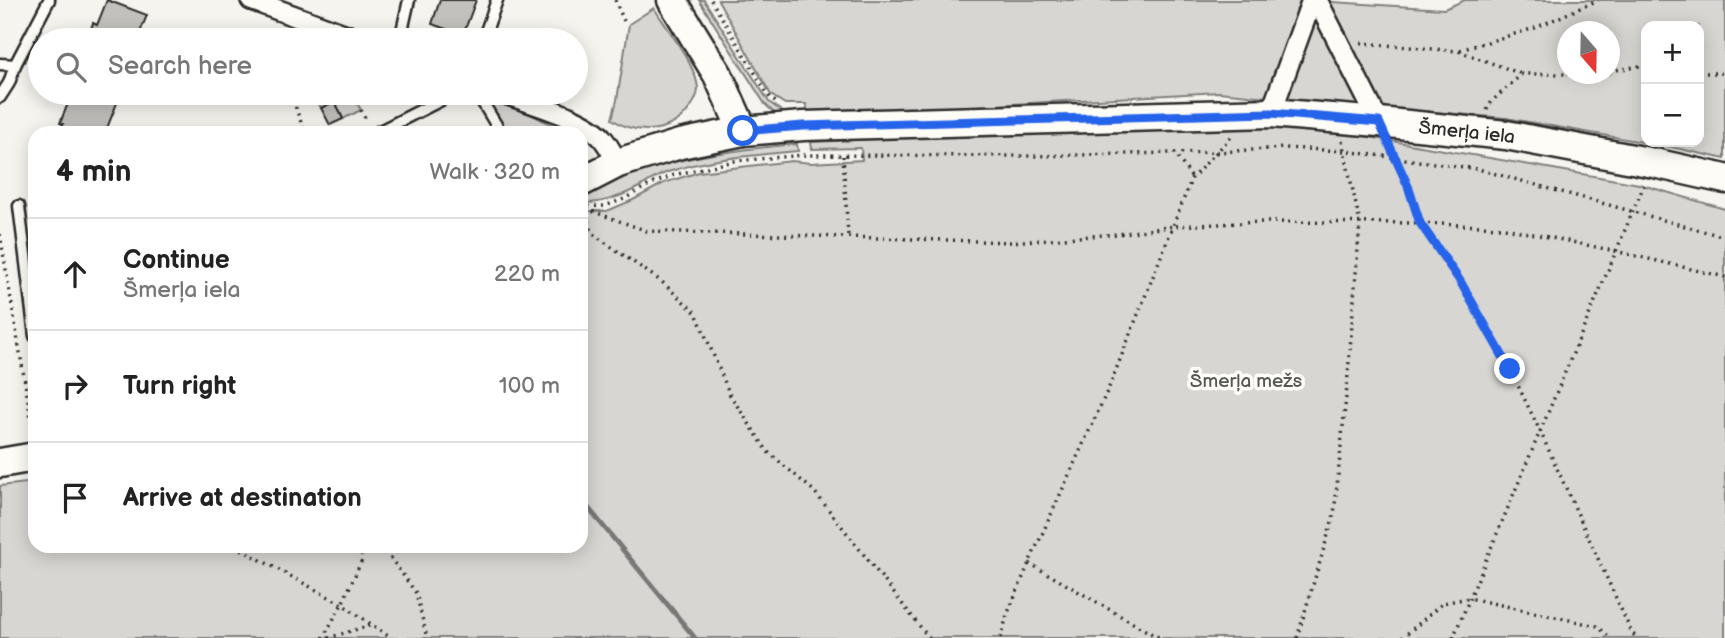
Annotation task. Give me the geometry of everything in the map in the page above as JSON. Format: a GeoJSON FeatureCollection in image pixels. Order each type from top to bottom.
{"type":"FeatureCollection","features":[{"type":"Feature","properties":{"kind":"street"},"geometry":{"type":"LineString","coordinates":[[251,0],[327,28]]}},
{"type":"Feature","properties":{"kind":"street"},"geometry":{"type":"LineString","coordinates":[[672,0],[719,75],[743,131]]}},
{"type":"Feature","properties":{"kind":"street"},"geometry":{"type":"LineString","coordinates":[[1315,0],[1379,122]]}},
{"type":"Feature","properties":{"kind":"street"},"geometry":{"type":"LineString","coordinates":[[1271,113],[1315,0]]}},
{"type":"Feature","properties":{"kind":"street"},"geometry":{"type":"LineString","coordinates":[[534,105],[583,126]]}},
{"type":"Feature","properties":{"kind":"street","name":"Šmerļa iela"},"geometry":{"type":"LineString","coordinates":[[588,193],[618,163],[680,144],[743,131],[817,126],[1271,113],[1506,135],[1725,179]]}},
{"type":"Feature","properties":{"kind":"street"},"geometry":{"type":"LineString","coordinates":[[588,129],[603,138],[618,163]]}},
{"type":"Feature","properties":{"kind":"street"},"geometry":{"type":"LineString","coordinates":[[0,463],[28,458]]}},
{"type":"Feature","properties":{"kind":"lane"},"geometry":{"type":"LineString","coordinates":[[34,28],[49,0]]}},
{"type":"Feature","properties":{"kind":"lane"},"geometry":{"type":"LineString","coordinates":[[403,28],[409,0]]}},
{"type":"Feature","properties":{"kind":"lane"},"geometry":{"type":"LineString","coordinates":[[487,28],[497,0]]}},
{"type":"Feature","properties":{"kind":"lane"},"geometry":{"type":"LineString","coordinates":[[0,97],[28,40]]}},
{"type":"Feature","properties":{"kind":"lane"},"geometry":{"type":"LineString","coordinates":[[0,64],[15,65]]}},
{"type":"Feature","properties":{"kind":"lane"},"geometry":{"type":"LineString","coordinates":[[390,126],[431,105]]}},
{"type":"Feature","properties":{"kind":"lane"},"geometry":{"type":"LineString","coordinates":[[484,105],[497,126]]}},
{"type":"Feature","properties":{"kind":"lane"},"geometry":{"type":"LineString","coordinates":[[19,206],[28,280]]}},
{"type":"Feature","properties":{"kind":"path"},"geometry":{"type":"LineString","coordinates":[[615,0],[624,21]]}},
{"type":"Feature","properties":{"kind":"path"},"geometry":{"type":"LineString","coordinates":[[711,0],[770,99],[784,109]]}},
{"type":"Feature","properties":{"kind":"path"},"geometry":{"type":"LineString","coordinates":[[1458,51],[1535,28],[1598,0]]}},
{"type":"Feature","properties":{"kind":"path"},"geometry":{"type":"LineString","coordinates":[[1338,41],[1458,51],[1522,74],[1557,74]]}},
{"type":"Feature","properties":{"kind":"path"},"geometry":{"type":"LineString","coordinates":[[1620,69],[1641,66]]}},
{"type":"Feature","properties":{"kind":"path"},"geometry":{"type":"LineString","coordinates":[[1704,73],[1725,73]]}},
{"type":"Feature","properties":{"kind":"path"},"geometry":{"type":"LineString","coordinates":[[1476,132],[1492,101],[1522,74]]}},
{"type":"Feature","properties":{"kind":"path"},"geometry":{"type":"LineString","coordinates":[[295,105],[302,126]]}},
{"type":"Feature","properties":{"kind":"path"},"geometry":{"type":"LineString","coordinates":[[1379,122],[1408,186],[1420,223],[1460,281],[1510,369],[1636,638]]}},
{"type":"Feature","properties":{"kind":"path"},"geometry":{"type":"LineString","coordinates":[[1297,638],[1334,515],[1360,223],[1342,140]]}},
{"type":"Feature","properties":{"kind":"path"},"geometry":{"type":"LineString","coordinates":[[588,201],[605,206],[674,175],[735,161],[805,155],[1031,156],[1285,148],[1345,152],[1478,169],[1725,237]]}},
{"type":"Feature","properties":{"kind":"path"},"geometry":{"type":"LineString","coordinates":[[1174,152],[1192,178]]}},
{"type":"Feature","properties":{"kind":"path"},"geometry":{"type":"LineString","coordinates":[[1001,638],[1007,615],[1029,563],[1110,385],[1192,178],[1218,152]]}},
{"type":"Feature","properties":{"kind":"path"},"geometry":{"type":"LineString","coordinates":[[843,156],[848,236]]}},
{"type":"Feature","properties":{"kind":"path"},"geometry":{"type":"LineString","coordinates":[[1453,638],[1654,163]]}},
{"type":"Feature","properties":{"kind":"path"},"geometry":{"type":"LineString","coordinates":[[588,202],[648,231],[1010,242],[1118,234],[1174,226],[1264,222],[1420,223],[1500,227],[1725,277]]}},
{"type":"Feature","properties":{"kind":"path"},"geometry":{"type":"LineString","coordinates":[[588,218],[593,234],[662,282],[696,313],[730,394],[768,452],[814,491],[929,638]]}},
{"type":"Feature","properties":{"kind":"path"},"geometry":{"type":"LineString","coordinates":[[0,234],[28,401]]}},
{"type":"Feature","properties":{"kind":"path"},"geometry":{"type":"LineString","coordinates":[[0,270],[6,269]]}},
{"type":"Feature","properties":{"kind":"path"},"geometry":{"type":"LineString","coordinates":[[248,553],[342,604],[391,638]]}},
{"type":"Feature","properties":{"kind":"path"},"geometry":{"type":"LineString","coordinates":[[325,638],[361,562],[362,553]]}},
{"type":"Feature","properties":{"kind":"path"},"geometry":{"type":"LineString","coordinates":[[387,553],[416,593],[427,638]]}},
{"type":"Feature","properties":{"kind":"path"},"geometry":{"type":"LineString","coordinates":[[1029,563],[1161,638]]}},
{"type":"Feature","properties":{"kind":"path"},"geometry":{"type":"LineString","coordinates":[[1402,638],[1443,603],[1469,598],[1597,626],[1611,638]]}},
{"type":"Feature","properties":{"kind":"path"},"geometry":{"type":"LineString","coordinates":[[325,638],[371,625]]}},
{"type":"Feature","properties":{"kind":"green space"},"geometry":{"type":"Polygon","coordinates":[[[699,0],[704,0],[769,102],[784,113],[795,114],[783,118],[765,104],[699,0]]]}},
{"type":"Feature","properties":{"kind":"green space"},"geometry":{"type":"Polygon","coordinates":[[[718,0],[1300,0],[1444,9],[1465,0],[1725,0],[1725,159],[1671,147],[1704,147],[1704,21],[1641,21],[1641,142],[1506,118],[1219,92],[809,116],[806,104],[785,104],[771,95],[718,0]]]}},
{"type":"Feature","properties":{"kind":"green space"},"geometry":{"type":"Polygon","coordinates":[[[654,8],[693,70],[698,92],[692,105],[678,120],[660,128],[640,130],[612,119],[629,24],[654,8]]]}},
{"type":"Feature","properties":{"kind":"green space"},"geometry":{"type":"Polygon","coordinates":[[[337,105],[358,105],[361,110],[343,119],[337,105]]]}},
{"type":"Feature","properties":{"kind":"green space"},"geometry":{"type":"Polygon","coordinates":[[[513,105],[554,126],[503,126],[491,107],[513,105]]]}},
{"type":"Feature","properties":{"kind":"green space","name":"Šmerļa mežs"},"geometry":{"type":"Polygon","coordinates":[[[1277,121],[1639,184],[1725,209],[1725,638],[0,638],[0,486],[28,483],[28,553],[588,553],[588,211],[607,211],[664,183],[699,172],[792,161],[811,163],[862,160],[861,148],[812,149],[811,142],[1277,121]]]}},
{"type":"Feature","properties":{"kind":"green space"},"geometry":{"type":"Polygon","coordinates":[[[797,144],[798,151],[700,163],[661,175],[614,198],[588,203],[588,194],[633,174],[686,159],[797,144]]]}},
{"type":"Feature","properties":{"kind":"building"},"geometry":{"type":"Polygon","coordinates":[[[107,0],[147,15],[142,28],[91,28],[93,23],[97,25],[107,0]]]}},
{"type":"Feature","properties":{"kind":"building"},"geometry":{"type":"Polygon","coordinates":[[[440,0],[476,0],[466,28],[443,28],[432,24],[440,0]]]}},
{"type":"Feature","properties":{"kind":"building"},"geometry":{"type":"Polygon","coordinates":[[[67,105],[116,105],[108,126],[62,126],[60,123],[67,105]]]}},
{"type":"Feature","properties":{"kind":"building"},"geometry":{"type":"Polygon","coordinates":[[[337,105],[343,119],[330,125],[321,108],[337,105]]]}},
{"type":"Feature","properties":{"kind":"waterway"},"geometry":{"type":"LineString","coordinates":[[588,508],[695,638]]}},
{"type":"Feature","properties":{"kind":"route"},"geometry":{"type":"LineString","coordinates":[[743,131],[803,126],[1271,113],[1379,122],[1408,186],[1420,223],[1460,281],[1510,369]]}}]}
